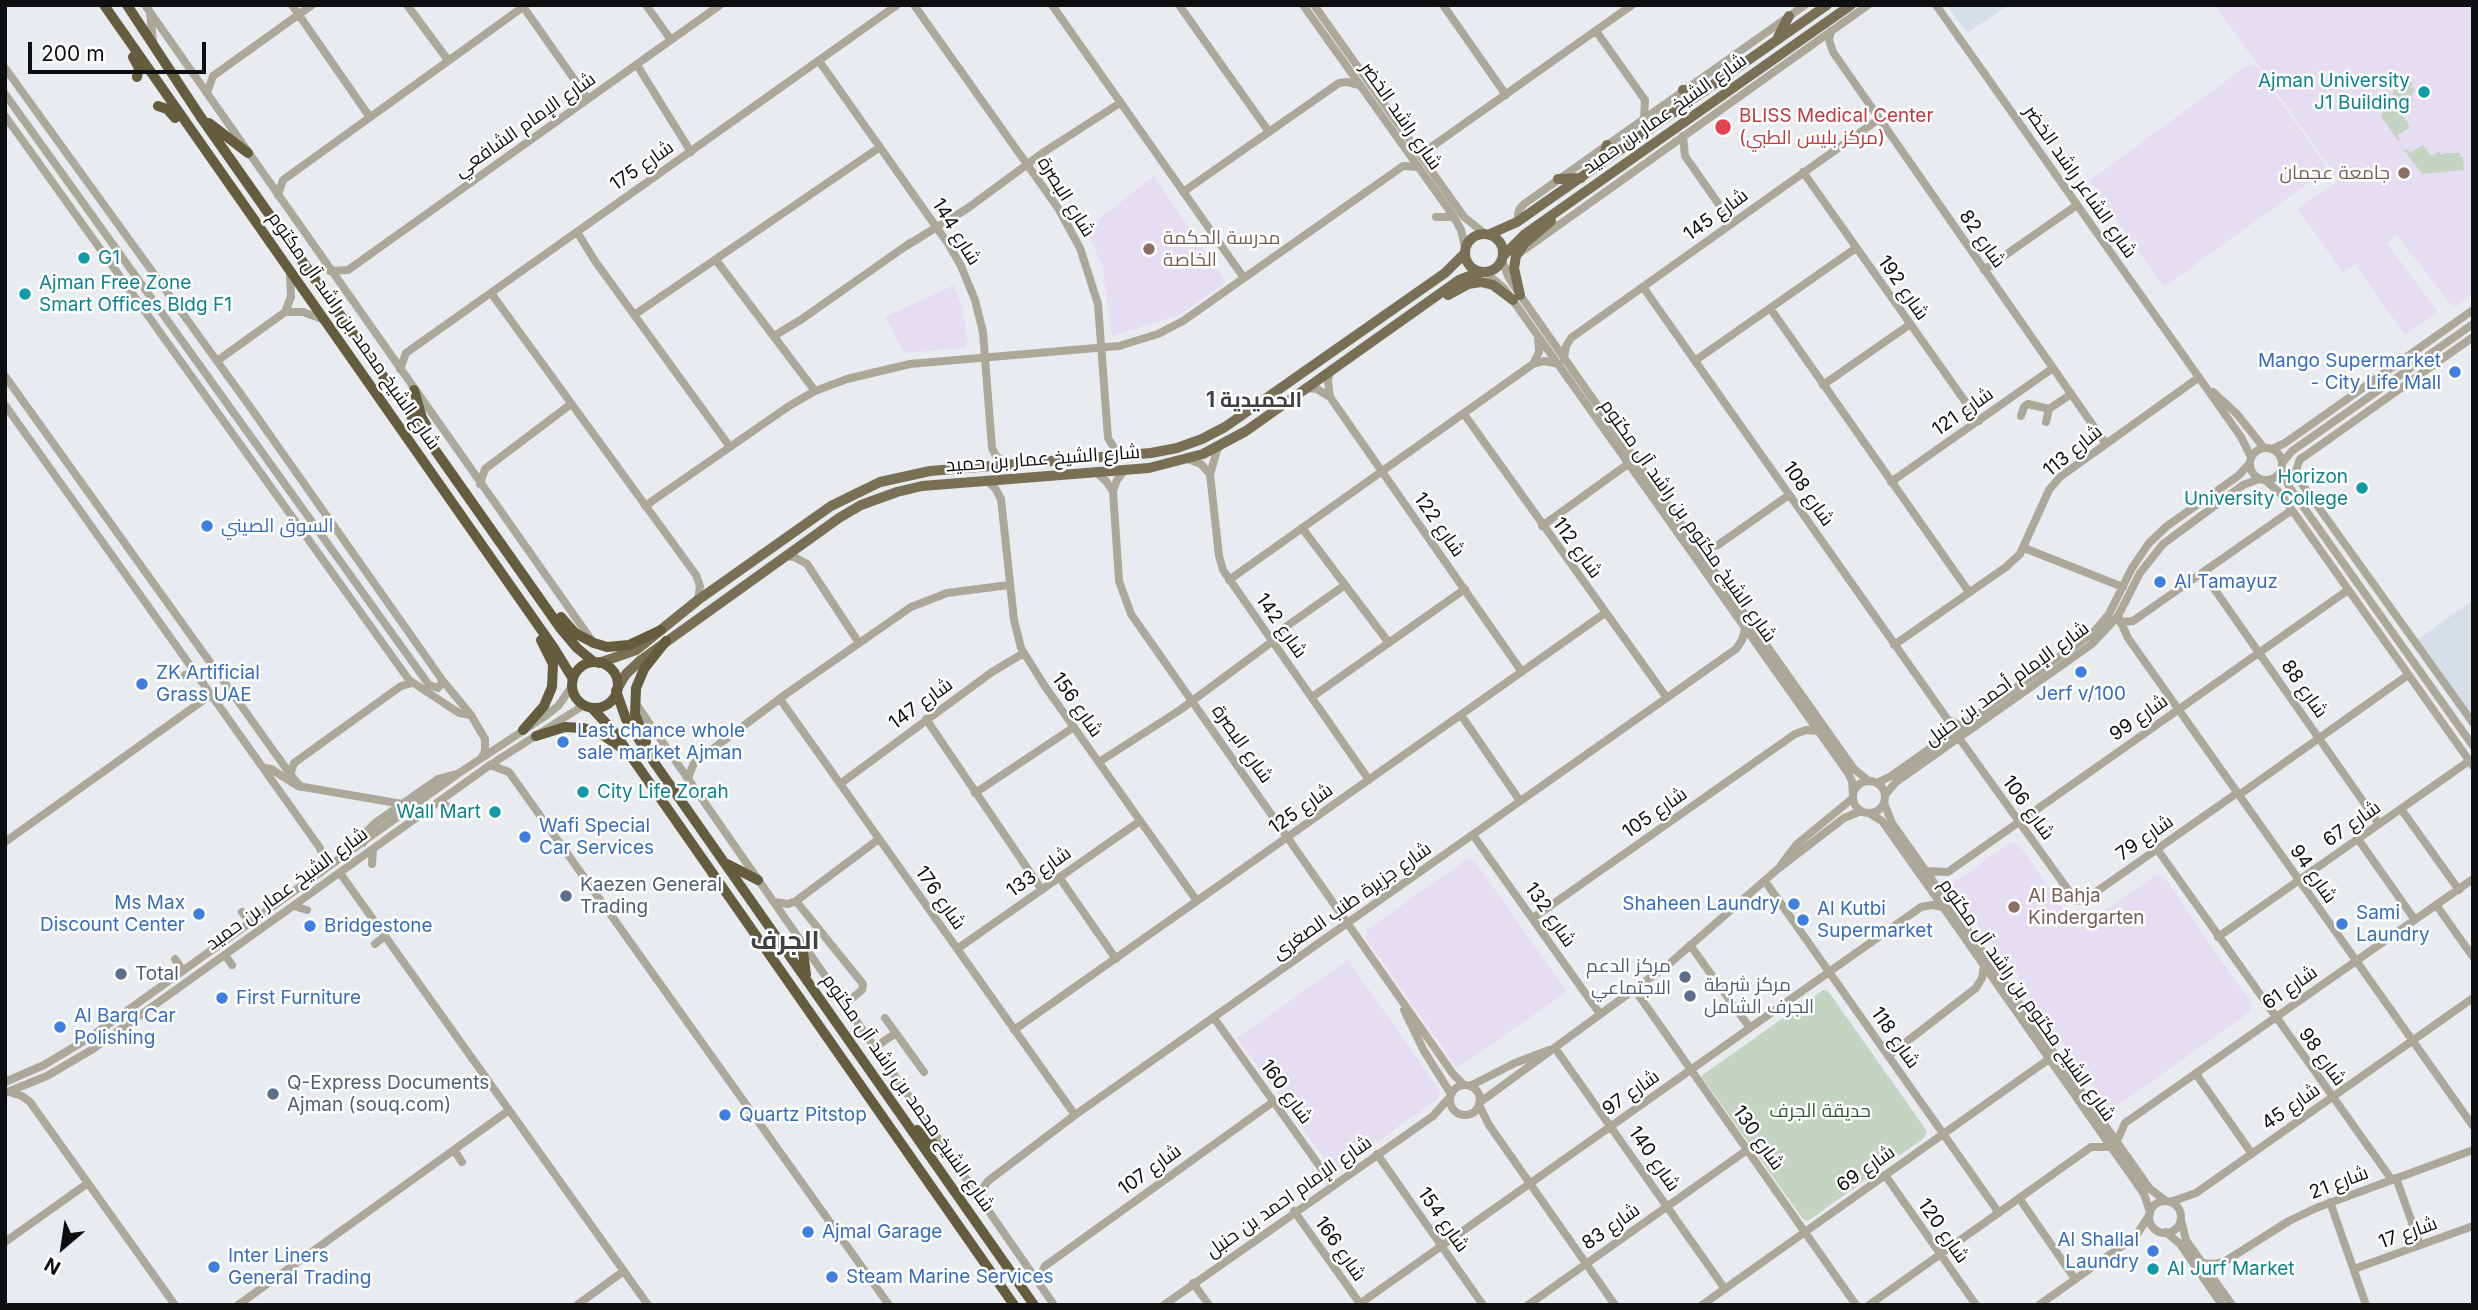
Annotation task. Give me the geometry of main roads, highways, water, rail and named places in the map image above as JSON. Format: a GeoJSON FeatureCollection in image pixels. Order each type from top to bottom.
{"type":"FeatureCollection","features":[{"type":"Feature","properties":{"kind":"highway","name":"شارع الشيخ محمد بن راشد آل مكتوم"},"geometry":{"type":"LineString","coordinates":[[104,5],[560,656],[572,683]]}},
{"type":"Feature","properties":{"kind":"highway","name":"شارع الشيخ محمد بن راشد آل مكتوم"},"geometry":{"type":"LineString","coordinates":[[127,5],[200,116],[571,642],[597,663]]}},
{"type":"Feature","properties":{"kind":"highway"},"geometry":{"type":"LineString","coordinates":[[121,30],[122,41],[139,66],[137,77]]}},
{"type":"Feature","properties":{"kind":"highway"},"geometry":{"type":"LineString","coordinates":[[158,106],[167,109],[187,132],[197,138]]}},
{"type":"Feature","properties":{"kind":"highway"},"geometry":{"type":"LineString","coordinates":[[200,116],[248,153]]}},
{"type":"Feature","properties":{"kind":"highway"},"geometry":{"type":"LineString","coordinates":[[414,390],[422,418],[438,446],[440,456]]}},
{"type":"Feature","properties":{"kind":"highway"},"geometry":{"type":"LineString","coordinates":[[537,594],[550,601],[570,628],[594,643],[607,647],[629,645],[664,635]]}},
{"type":"Feature","properties":{"kind":"highway"},"geometry":{"type":"LineString","coordinates":[[523,730],[550,697],[554,671],[549,654],[528,622],[525,607]]}},
{"type":"Feature","properties":{"kind":"highway"},"geometry":{"type":"LineString","coordinates":[[649,755],[635,714],[634,700],[640,675],[664,635]]}},
{"type":"Feature","properties":{"kind":"highway"},"geometry":{"type":"LineString","coordinates":[[597,663],[613,673],[617,690],[607,704],[588,706],[575,697],[572,683],[580,667],[597,663]]}},
{"type":"Feature","properties":{"kind":"highway","name":"شارع الشيخ محمد بن راشد آل مكتوم"},"geometry":{"type":"LineString","coordinates":[[617,690],[626,719],[649,755],[1034,1305]]}},
{"type":"Feature","properties":{"kind":"highway","name":"شارع الشيخ محمد بن راشد آل مكتوم"},"geometry":{"type":"LineString","coordinates":[[588,706],[609,725],[1014,1305]]}},
{"type":"Feature","properties":{"kind":"highway"},"geometry":{"type":"LineString","coordinates":[[536,736],[565,727],[583,728],[600,733],[629,754]]}},
{"type":"Feature","properties":{"kind":"highway"},"geometry":{"type":"LineString","coordinates":[[724,863],[758,880]]}},
{"type":"Feature","properties":{"kind":"highway"},"geometry":{"type":"LineString","coordinates":[[802,944],[807,978]]}},
{"type":"Feature","properties":{"kind":"highway"},"geometry":{"type":"LineString","coordinates":[[907,1124],[953,1160]]}},
{"type":"Feature","properties":{"kind":"main road","name":"شارع الشيخ عمار بن حميد"},"geometry":{"type":"LineString","coordinates":[[1487,234],[1517,222],[1827,5]]}},
{"type":"Feature","properties":{"kind":"main road","name":"شارع الشيخ عمار بن حميد"},"geometry":{"type":"LineString","coordinates":[[1503,258],[1519,238],[1851,5]]}},
{"type":"Feature","properties":{"kind":"main road"},"geometry":{"type":"LineString","coordinates":[[1776,41],[1789,16]]}},
{"type":"Feature","properties":{"kind":"main road"},"geometry":{"type":"LineString","coordinates":[[1682,90],[1705,91]]}},
{"type":"Feature","properties":{"kind":"main road"},"geometry":{"type":"LineString","coordinates":[[1709,104],[1710,117]]}},
{"type":"Feature","properties":{"kind":"main road"},"geometry":{"type":"LineString","coordinates":[[1601,165],[1607,145]]}},
{"type":"Feature","properties":{"kind":"main road"},"geometry":{"type":"LineString","coordinates":[[1638,156],[1652,157]]}},
{"type":"Feature","properties":{"kind":"main road"},"geometry":{"type":"LineString","coordinates":[[1558,179],[1581,178]]}},
{"type":"Feature","properties":{"kind":"main road"},"geometry":{"type":"LineString","coordinates":[[1426,305],[1475,282],[1493,285],[1517,298],[1514,268],[1516,256],[1524,244],[1548,225],[1555,213]]}},
{"type":"Feature","properties":{"kind":"main road"},"geometry":{"type":"LineString","coordinates":[[1487,234],[1501,243],[1503,258],[1496,269],[1483,272],[1469,266],[1465,251],[1472,237],[1487,234]]}},
{"type":"Feature","properties":{"kind":"main road","name":"شارع الشيخ عمار بن حميد"},"geometry":{"type":"LineString","coordinates":[[617,690],[635,665],[698,600],[831,506],[860,490],[906,475],[1123,456],[1177,448],[1202,439],[1226,427],[1445,273],[1465,251]]}},
{"type":"Feature","properties":{"kind":"main road","name":"شارع الشيخ عمار بن حميد"},"geometry":{"type":"LineString","coordinates":[[597,663],[629,653],[664,635],[850,511],[885,495],[922,486],[1149,468],[1188,459],[1217,447],[1246,431],[1459,280],[1483,272]]}},
{"type":"Feature","properties":{"kind":"place","name":"Ajman University J1 Building"},"geometry":{"type":"Point","coordinates":[2424,92]}},
{"type":"Feature","properties":{"kind":"place","name":"BLISS Medical Center (مركز بليس الطبي)"},"geometry":{"type":"Point","coordinates":[1723,127]}},
{"type":"Feature","properties":{"kind":"place","name":"جامعة عجمان"},"geometry":{"type":"Point","coordinates":[2404,173]}},
{"type":"Feature","properties":{"kind":"place","name":"مدرسة الحكمة الخاصة"},"geometry":{"type":"Point","coordinates":[1149,249]}},
{"type":"Feature","properties":{"kind":"place","name":"G1"},"geometry":{"type":"Point","coordinates":[84,258]}},
{"type":"Feature","properties":{"kind":"place","name":"Ajman Free Zone Smart Offices Bldg F1"},"geometry":{"type":"Point","coordinates":[25,294]}},
{"type":"Feature","properties":{"kind":"place","name":"Mango Supermarket - City Life Mall"},"geometry":{"type":"Point","coordinates":[2455,372]}},
{"type":"Feature","properties":{"kind":"place","name":"Horizon University College"},"geometry":{"type":"Point","coordinates":[2362,488]}},
{"type":"Feature","properties":{"kind":"place","name":"السوق الصيني"},"geometry":{"type":"Point","coordinates":[207,526]}},
{"type":"Feature","properties":{"kind":"place","name":"Al Tamayuz"},"geometry":{"type":"Point","coordinates":[2160,582]}},
{"type":"Feature","properties":{"kind":"place","name":"Jerf v/100"},"geometry":{"type":"Point","coordinates":[2081,672]}},
{"type":"Feature","properties":{"kind":"place","name":"ZK Artificial Grass UAE"},"geometry":{"type":"Point","coordinates":[142,684]}},
{"type":"Feature","properties":{"kind":"place","name":"Last chance whole sale market Ajman"},"geometry":{"type":"Point","coordinates":[563,742]}},
{"type":"Feature","properties":{"kind":"place","name":"City Life Zorah"},"geometry":{"type":"Point","coordinates":[583,792]}},
{"type":"Feature","properties":{"kind":"place","name":"Wall Mart"},"geometry":{"type":"Point","coordinates":[495,812]}},
{"type":"Feature","properties":{"kind":"place","name":"Wafi Special Car Services"},"geometry":{"type":"Point","coordinates":[525,837]}},
{"type":"Feature","properties":{"kind":"place","name":"Kaezen General Trading"},"geometry":{"type":"Point","coordinates":[566,896]}},
{"type":"Feature","properties":{"kind":"place","name":"Shaheen Laundry"},"geometry":{"type":"Point","coordinates":[1794,904]}},
{"type":"Feature","properties":{"kind":"place","name":"Al Bahja Kindergarten"},"geometry":{"type":"Point","coordinates":[2014,907]}},
{"type":"Feature","properties":{"kind":"place","name":"Ms Max Discount Center"},"geometry":{"type":"Point","coordinates":[199,914]}},
{"type":"Feature","properties":{"kind":"place","name":"Al Kutbi Supermarket"},"geometry":{"type":"Point","coordinates":[1803,920]}},
{"type":"Feature","properties":{"kind":"place","name":"Sami Laundry"},"geometry":{"type":"Point","coordinates":[2342,924]}},
{"type":"Feature","properties":{"kind":"place","name":"Bridgestone"},"geometry":{"type":"Point","coordinates":[310,926]}},
{"type":"Feature","properties":{"kind":"place","name":"Total"},"geometry":{"type":"Point","coordinates":[121,974]}},
{"type":"Feature","properties":{"kind":"place","name":"مركز الدعم الاجتماعي"},"geometry":{"type":"Point","coordinates":[1685,977]}},
{"type":"Feature","properties":{"kind":"place","name":"مركز شرطة الجرف الشامل"},"geometry":{"type":"Point","coordinates":[1690,996]}},
{"type":"Feature","properties":{"kind":"place","name":"First Furniture"},"geometry":{"type":"Point","coordinates":[222,998]}},
{"type":"Feature","properties":{"kind":"place","name":"Al Barq Car Polishing"},"geometry":{"type":"Point","coordinates":[60,1027]}},
{"type":"Feature","properties":{"kind":"place","name":"Q-Express Documents Ajman (souq.com)"},"geometry":{"type":"Point","coordinates":[273,1094]}},
{"type":"Feature","properties":{"kind":"place","name":"Quartz Pitstop"},"geometry":{"type":"Point","coordinates":[725,1115]}},
{"type":"Feature","properties":{"kind":"place","name":"Ajmal Garage"},"geometry":{"type":"Point","coordinates":[808,1232]}},
{"type":"Feature","properties":{"kind":"place","name":"Al Shallal Laundry"},"geometry":{"type":"Point","coordinates":[2153,1251]}},
{"type":"Feature","properties":{"kind":"place","name":"Inter Liners General Trading"},"geometry":{"type":"Point","coordinates":[214,1267]}},
{"type":"Feature","properties":{"kind":"place","name":"Al Jurf Market"},"geometry":{"type":"Point","coordinates":[2153,1269]}},
{"type":"Feature","properties":{"kind":"place","name":"Steam Marine Services"},"geometry":{"type":"Point","coordinates":[832,1277]}},
{"type":"Feature","properties":{"kind":"district","name":"الحميدية 1"},"geometry":{"type":"Point","coordinates":[1254,401]}},
{"type":"Feature","properties":{"kind":"district","name":"الجرف"},"geometry":{"type":"Point","coordinates":[785,941]}},
{"type":"Feature","properties":{"kind":"park label","name":"حديقة الجرف"},"geometry":{"type":"Point","coordinates":[1820,1111]}}]}
